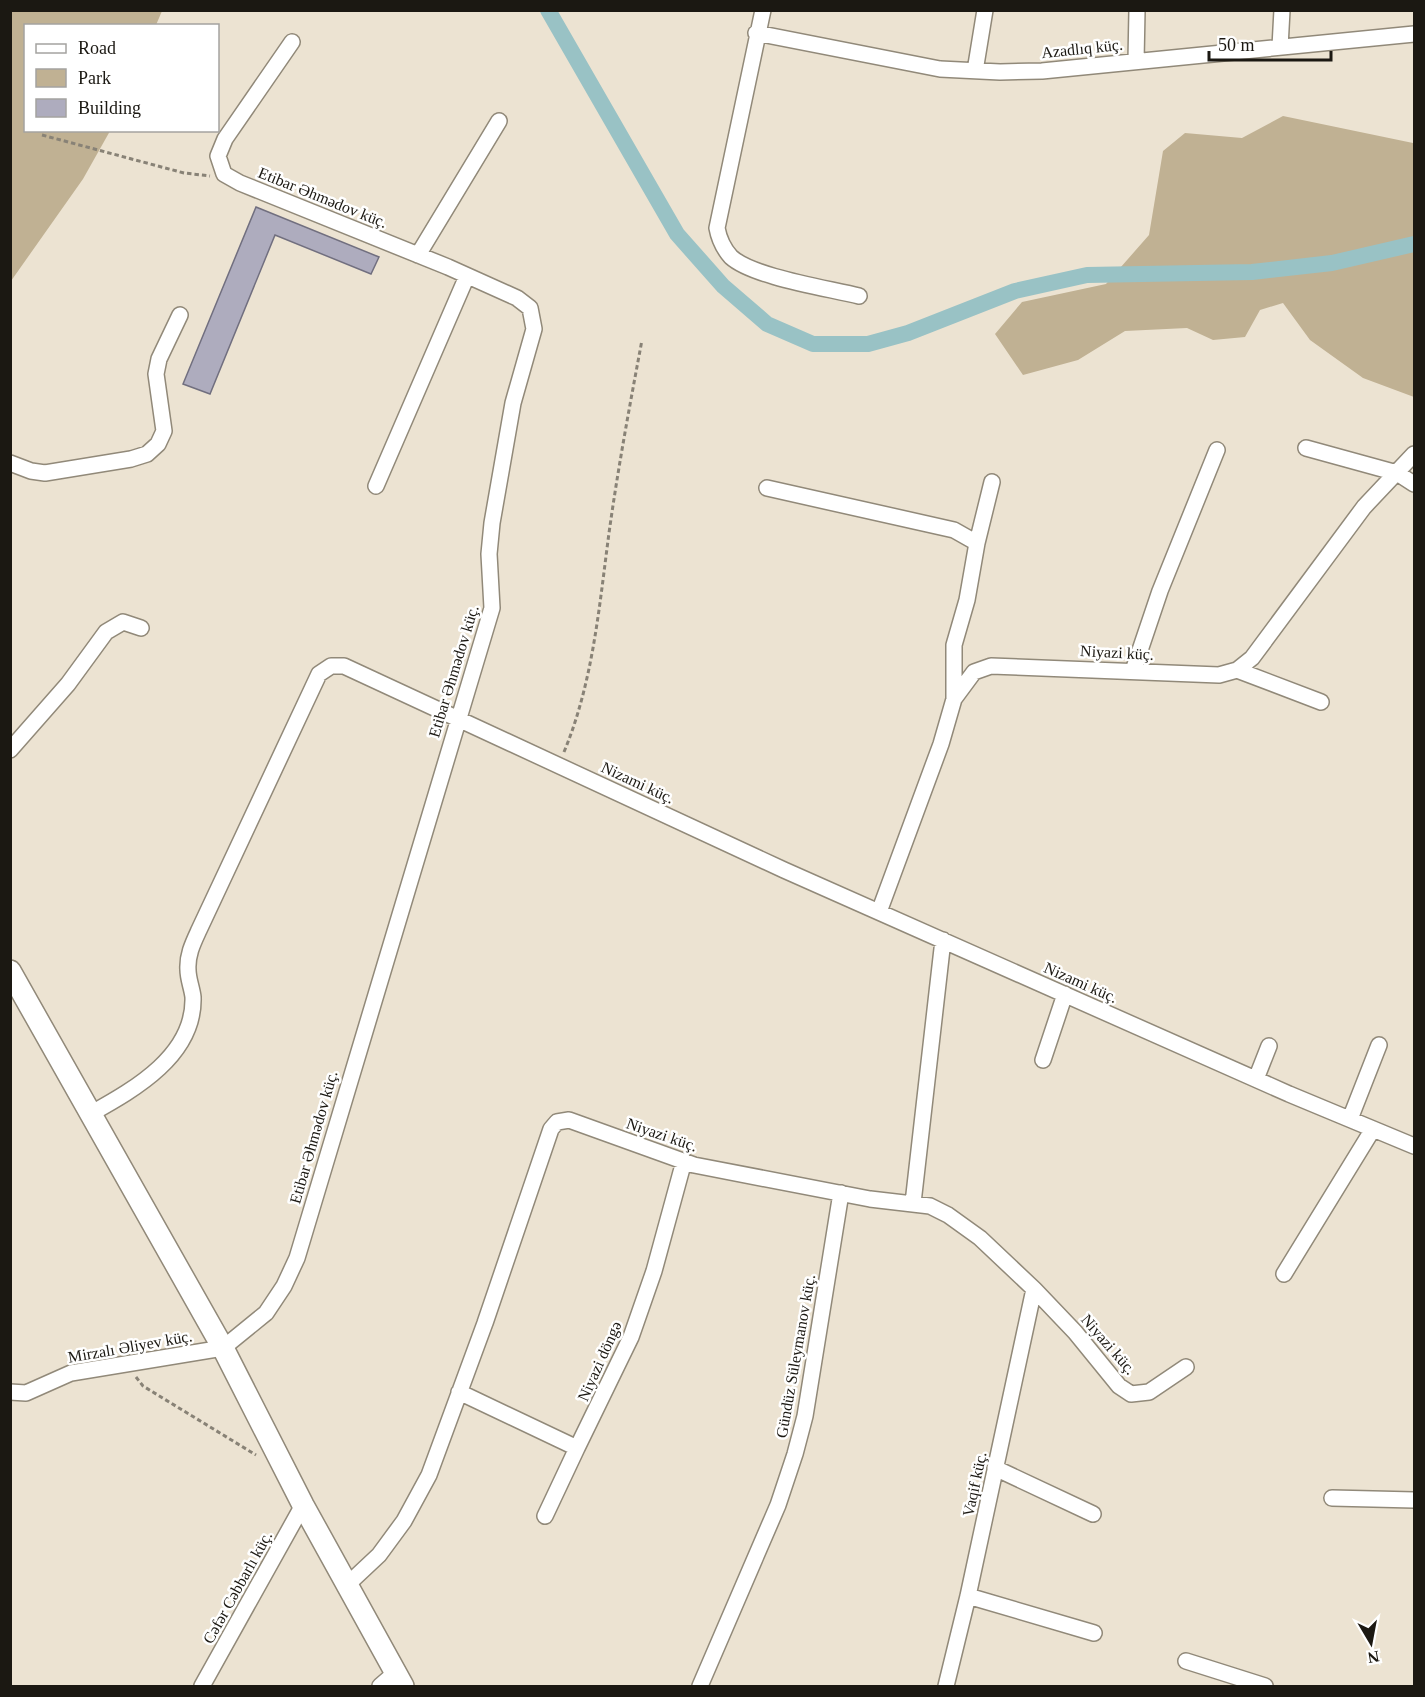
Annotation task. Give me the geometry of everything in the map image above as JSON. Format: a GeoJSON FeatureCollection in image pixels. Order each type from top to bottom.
{"type":"FeatureCollection","features":[{"type":"Feature","properties":{"kind":"street"},"geometry":{"type":"LineString","coordinates":[[763,10],[756,33],[717,228],[720,242],[732,257],[750,269],[859,296]]}},
{"type":"Feature","properties":{"kind":"street"},"geometry":{"type":"LineString","coordinates":[[975,71],[985,10]]}},
{"type":"Feature","properties":{"kind":"street"},"geometry":{"type":"LineString","coordinates":[[1136,60],[1137,10]]}},
{"type":"Feature","properties":{"kind":"street"},"geometry":{"type":"LineString","coordinates":[[1280,47],[1282,10]]}},
{"type":"Feature","properties":{"kind":"street","name":"Azadlıq küç."},"geometry":{"type":"LineString","coordinates":[[756,33],[906,64],[975,71],[1042,71],[1414,34]]}},
{"type":"Feature","properties":{"kind":"street"},"geometry":{"type":"LineString","coordinates":[[224,174],[218,156],[225,139],[292,42]]}},
{"type":"Feature","properties":{"kind":"street"},"geometry":{"type":"LineString","coordinates":[[418,255],[499,121]]}},
{"type":"Feature","properties":{"kind":"street","name":"Etibar Əhmədov küç."},"geometry":{"type":"LineString","coordinates":[[223,1348],[266,1313],[284,1286],[297,1258],[457,717],[492,608],[489,554],[492,523],[513,403],[534,329],[530,308],[517,298],[224,174]]}},
{"type":"Feature","properties":{"kind":"street"},"geometry":{"type":"LineString","coordinates":[[376,486],[467,276]]}},
{"type":"Feature","properties":{"kind":"street"},"geometry":{"type":"LineString","coordinates":[[10,463],[31,471],[45,472],[131,459],[147,454],[158,444],[164,431],[156,374],[159,359],[180,315]]}},
{"type":"Feature","properties":{"kind":"street"},"geometry":{"type":"LineString","coordinates":[[1306,448],[1397,472],[1414,484]]}},
{"type":"Feature","properties":{"kind":"street"},"geometry":{"type":"LineString","coordinates":[[1133,671],[1160,591],[1217,450]]}},
{"type":"Feature","properties":{"kind":"street"},"geometry":{"type":"LineString","coordinates":[[1237,670],[1252,658],[1364,507],[1414,454]]}},
{"type":"Feature","properties":{"kind":"street"},"geometry":{"type":"LineString","coordinates":[[954,699],[954,645],[967,600],[977,543],[992,482]]}},
{"type":"Feature","properties":{"kind":"street"},"geometry":{"type":"LineString","coordinates":[[767,488],[954,530],[977,543]]}},
{"type":"Feature","properties":{"kind":"street"},"geometry":{"type":"LineString","coordinates":[[10,750],[68,684],[106,632],[123,622],[141,628]]}},
{"type":"Feature","properties":{"kind":"street","name":"Nizami küç."},"geometry":{"type":"LineString","coordinates":[[92,1113],[132,1090],[164,1065],[182,1038],[190,1019],[193,997],[188,969],[190,952],[319,674],[331,666],[344,666],[879,912],[1256,1079],[1414,1146]]}},
{"type":"Feature","properties":{"kind":"street","name":"Niyazi küç."},"geometry":{"type":"LineString","coordinates":[[879,912],[941,744],[954,699],[974,672],[991,666],[1219,675],[1237,670]]}},
{"type":"Feature","properties":{"kind":"street"},"geometry":{"type":"LineString","coordinates":[[1237,670],[1321,702]]}},
{"type":"Feature","properties":{"kind":"street"},"geometry":{"type":"LineString","coordinates":[[913,1203],[943,940]]}},
{"type":"Feature","properties":{"kind":"street"},"geometry":{"type":"LineString","coordinates":[[10,971],[223,1348],[303,1505],[347,1585],[393,1682]]}},
{"type":"Feature","properties":{"kind":"street"},"geometry":{"type":"LineString","coordinates":[[1043,1060],[1065,994]]}},
{"type":"Feature","properties":{"kind":"street"},"geometry":{"type":"LineString","coordinates":[[1350,1119],[1379,1045]]}},
{"type":"Feature","properties":{"kind":"street"},"geometry":{"type":"LineString","coordinates":[[1256,1079],[1269,1046]]}},
{"type":"Feature","properties":{"kind":"street","name":"Niyazi küç."},"geometry":{"type":"LineString","coordinates":[[347,1585],[379,1555],[404,1521],[429,1475],[551,1129],[556,1122],[569,1120],[684,1161],[841,1194],[930,1206],[948,1215],[980,1238],[1034,1289],[1075,1332],[1119,1386],[1131,1394],[1149,1392],[1186,1367]]}},
{"type":"Feature","properties":{"kind":"street"},"geometry":{"type":"LineString","coordinates":[[1284,1274],[1373,1129]]}},
{"type":"Feature","properties":{"kind":"street","name":"Niyazi döngə"},"geometry":{"type":"LineString","coordinates":[[545,1516],[631,1337],[654,1271],[684,1161]]}},
{"type":"Feature","properties":{"kind":"street","name":"Gündüz Süleymanov küç."},"geometry":{"type":"LineString","coordinates":[[700,1686],[778,1505],[795,1454],[805,1416],[841,1194]]}},
{"type":"Feature","properties":{"kind":"street","name":"Vaqif küç."},"geometry":{"type":"LineString","coordinates":[[946,1686],[968,1596],[1034,1289]]}},
{"type":"Feature","properties":{"kind":"street","name":"Mirzalı Əliyev küç."},"geometry":{"type":"LineString","coordinates":[[10,1392],[26,1393],[71,1373],[223,1348]]}},
{"type":"Feature","properties":{"kind":"street"},"geometry":{"type":"LineString","coordinates":[[459,1392],[577,1448]]}},
{"type":"Feature","properties":{"kind":"street"},"geometry":{"type":"LineString","coordinates":[[995,1468],[1093,1514]]}},
{"type":"Feature","properties":{"kind":"street"},"geometry":{"type":"LineString","coordinates":[[1332,1498],[1414,1500]]}},
{"type":"Feature","properties":{"kind":"street","name":"Cəfər Cəbbarlı küç."},"geometry":{"type":"LineString","coordinates":[[202,1686],[303,1505]]}},
{"type":"Feature","properties":{"kind":"street"},"geometry":{"type":"LineString","coordinates":[[968,1596],[1094,1633]]}},
{"type":"Feature","properties":{"kind":"street"},"geometry":{"type":"LineString","coordinates":[[1186,1661],[1264,1686]]}},
{"type":"Feature","properties":{"kind":"path"},"geometry":{"type":"LineString","coordinates":[[42,135],[193,175],[224,174]]}},
{"type":"Feature","properties":{"kind":"path"},"geometry":{"type":"LineString","coordinates":[[558,765],[578,718],[591,665],[622,444],[642,340]]}},
{"type":"Feature","properties":{"kind":"path"},"geometry":{"type":"LineString","coordinates":[[124,1363],[143,1386],[253,1454],[278,1457]]}},
{"type":"Feature","properties":{"kind":"green space"},"geometry":{"type":"Polygon","coordinates":[[[11,10],[162,11],[156,24],[24,24],[24,132],[109,132],[83,179],[11,281],[11,10]]]}},
{"type":"Feature","properties":{"kind":"green space"},"geometry":{"type":"Polygon","coordinates":[[[1283,116],[1413,143],[1414,397],[1363,378],[1310,340],[1283,303],[1260,310],[1245,337],[1213,340],[1187,328],[1125,331],[1078,360],[1023,375],[995,334],[1022,302],[1106,284],[1149,235],[1163,151],[1185,133],[1242,138],[1283,116]]]}},
{"type":"Feature","properties":{"kind":"building"},"geometry":{"type":"Polygon","coordinates":[[[256,207],[379,257],[371,274],[275,235],[210,394],[183,384],[256,207]]]}},
{"type":"Feature","properties":{"kind":"waterway"},"geometry":{"type":"LineString","coordinates":[[548,10],[677,234],[723,286],[767,324],[813,344],[868,344],[908,333],[1015,291],[1087,275],[1252,272],[1332,263],[1414,244]]}}]}
